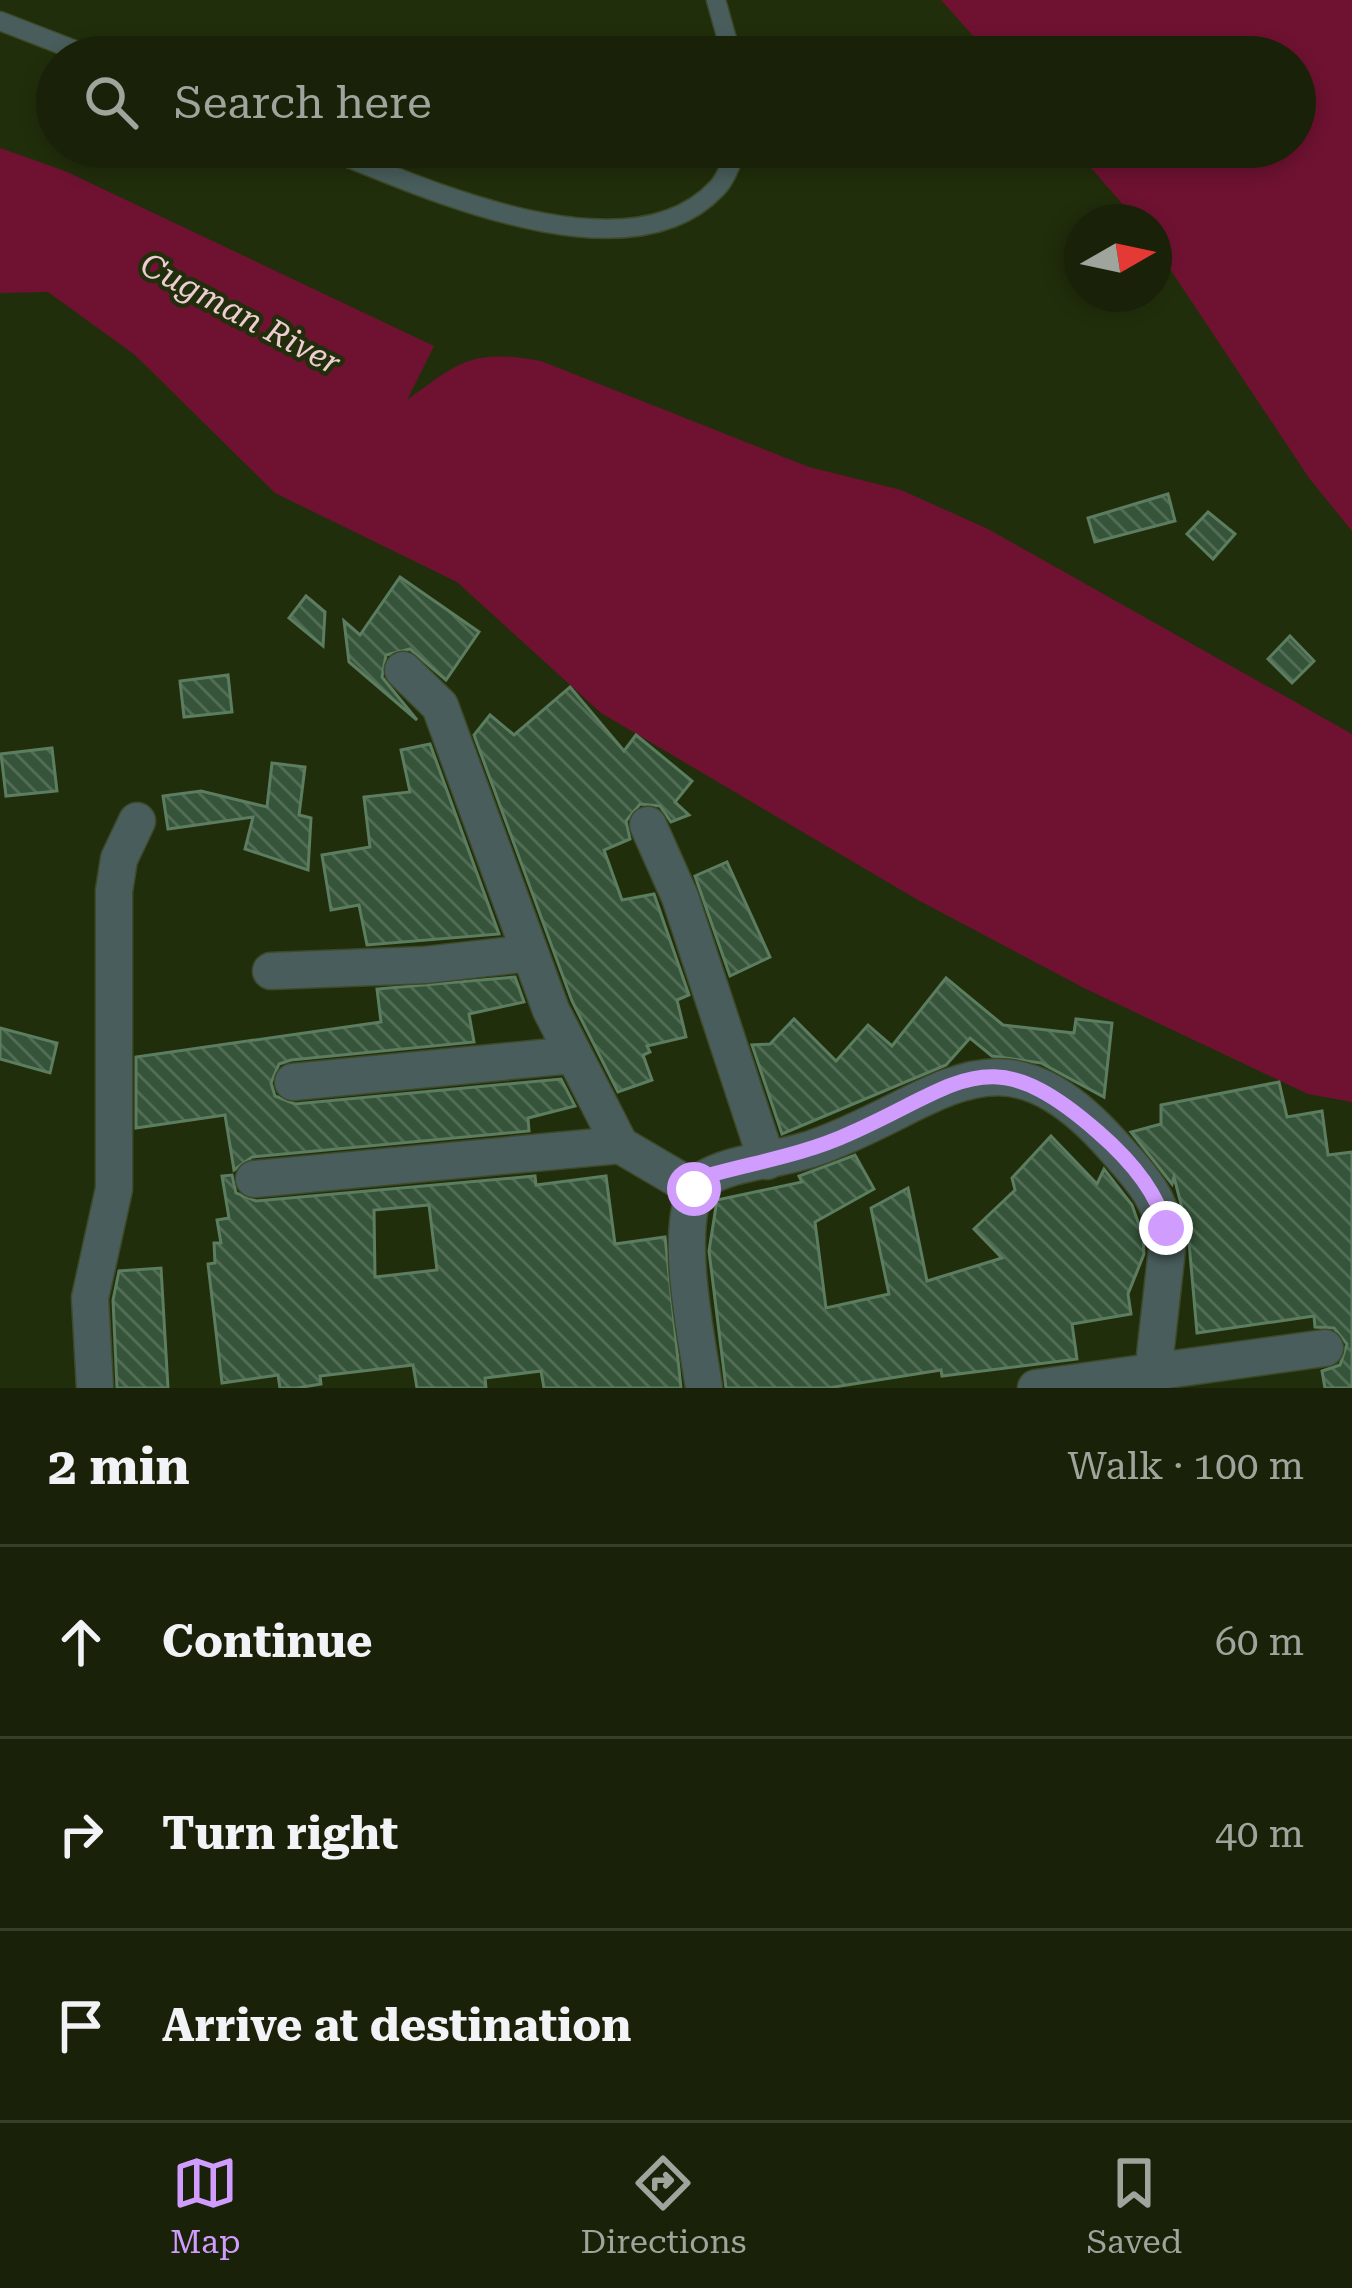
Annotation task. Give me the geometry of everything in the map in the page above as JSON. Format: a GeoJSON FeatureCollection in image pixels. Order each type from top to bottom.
{"type":"FeatureCollection","features":[{"type":"Feature","properties":{"kind":"street"},"geometry":{"type":"LineString","coordinates":[[403,670],[440,706],[530,952],[573,1055],[620,1145],[694,1189]]}},
{"type":"Feature","properties":{"kind":"street"},"geometry":{"type":"LineString","coordinates":[[95,1388],[90,1298],[114,1189],[114,891],[118,860],[137,821]]}},
{"type":"Feature","properties":{"kind":"street"},"geometry":{"type":"LineString","coordinates":[[648,825],[680,897],[766,1161]]}},
{"type":"Feature","properties":{"kind":"street"},"geometry":{"type":"LineString","coordinates":[[271,970],[425,965],[530,952]]}},
{"type":"Feature","properties":{"kind":"street"},"geometry":{"type":"LineString","coordinates":[[293,1082],[573,1055]]}},
{"type":"Feature","properties":{"kind":"street"},"geometry":{"type":"LineString","coordinates":[[704,1388],[688,1268],[694,1189],[710,1175],[855,1132],[955,1082],[984,1076],[1035,1083],[1109,1141],[1154,1192],[1162,1213],[1166,1276],[1153,1373]]}},
{"type":"Feature","properties":{"kind":"street"},"geometry":{"type":"LineString","coordinates":[[254,1179],[620,1145]]}},
{"type":"Feature","properties":{"kind":"street"},"geometry":{"type":"LineString","coordinates":[[1036,1388],[1325,1348]]}},
{"type":"Feature","properties":{"kind":"lane"},"geometry":{"type":"LineString","coordinates":[[716,0],[726,36]]}},
{"type":"Feature","properties":{"kind":"lane"},"geometry":{"type":"LineString","coordinates":[[0,21],[38,36]]}},
{"type":"Feature","properties":{"kind":"lane"},"geometry":{"type":"LineString","coordinates":[[374,168],[545,224],[620,229],[683,214],[719,187],[728,168]]}},
{"type":"Feature","properties":{"kind":"water"},"geometry":{"type":"Polygon","coordinates":[[[941,0],[1352,0],[1352,531],[1309,478],[1172,272],[1172,204],[1122,204],[1091,168],[1316,168],[1316,36],[973,36],[941,0]]]}},
{"type":"Feature","properties":{"kind":"water","name":"Cugman River"},"geometry":{"type":"Polygon","coordinates":[[[0,148],[36,161],[36,168],[65,171],[434,346],[407,400],[468,361],[498,357],[541,361],[809,467],[901,490],[988,529],[1352,734],[1352,1102],[1308,1094],[1086,989],[918,900],[601,713],[457,582],[275,493],[135,355],[48,292],[0,293],[0,148]]]}},
{"type":"Feature","properties":{"kind":"building"},"geometry":{"type":"Polygon","coordinates":[[[1168,494],[1175,521],[1095,542],[1088,518],[1168,494]]]}},
{"type":"Feature","properties":{"kind":"building"},"geometry":{"type":"Polygon","coordinates":[[[1208,512],[1235,534],[1213,559],[1187,534],[1208,512]]]}},
{"type":"Feature","properties":{"kind":"building"},"geometry":{"type":"Polygon","coordinates":[[[400,577],[479,632],[446,680],[410,649],[386,655],[382,677],[417,720],[349,662],[344,621],[360,635],[400,577]]]}},
{"type":"Feature","properties":{"kind":"building"},"geometry":{"type":"Polygon","coordinates":[[[306,596],[325,612],[323,646],[289,618],[306,596]]]}},
{"type":"Feature","properties":{"kind":"building"},"geometry":{"type":"Polygon","coordinates":[[[1290,636],[1314,661],[1292,683],[1268,659],[1290,636]]]}},
{"type":"Feature","properties":{"kind":"building"},"geometry":{"type":"Polygon","coordinates":[[[228,675],[232,712],[184,717],[180,681],[228,675]]]}},
{"type":"Feature","properties":{"kind":"building"},"geometry":{"type":"Polygon","coordinates":[[[570,687],[624,751],[636,735],[692,781],[675,802],[689,815],[671,822],[660,806],[640,804],[626,821],[630,839],[604,850],[622,900],[654,894],[689,995],[677,1000],[686,1037],[647,1046],[650,1052],[643,1055],[652,1080],[618,1092],[572,1001],[474,735],[490,715],[514,735],[570,687]]]}},
{"type":"Feature","properties":{"kind":"building"},"geometry":{"type":"Polygon","coordinates":[[[430,744],[499,934],[367,945],[359,905],[331,910],[322,855],[370,847],[364,797],[410,792],[401,750],[430,744]]]}},
{"type":"Feature","properties":{"kind":"building"},"geometry":{"type":"Polygon","coordinates":[[[52,748],[57,791],[6,796],[1,754],[52,748]]]}},
{"type":"Feature","properties":{"kind":"building"},"geometry":{"type":"Polygon","coordinates":[[[272,763],[305,767],[299,815],[311,818],[308,870],[245,849],[253,817],[168,829],[163,796],[201,791],[267,807],[272,763]]]}},
{"type":"Feature","properties":{"kind":"building"},"geometry":{"type":"Polygon","coordinates":[[[727,862],[770,957],[730,976],[695,876],[727,862]]]}},
{"type":"Feature","properties":{"kind":"building"},"geometry":{"type":"Polygon","coordinates":[[[515,977],[524,1002],[469,1014],[474,1042],[291,1060],[279,1064],[271,1083],[275,1096],[295,1104],[561,1079],[575,1106],[528,1118],[529,1131],[252,1157],[234,1170],[225,1115],[136,1128],[136,1057],[381,1022],[377,989],[515,977]]]}},
{"type":"Feature","properties":{"kind":"building"},"geometry":{"type":"Polygon","coordinates":[[[946,978],[1003,1025],[1074,1033],[1076,1019],[1112,1023],[1104,1097],[1041,1063],[992,1056],[970,1038],[946,1065],[782,1134],[752,1045],[770,1044],[794,1019],[836,1061],[868,1025],[892,1046],[946,978]]]}},
{"type":"Feature","properties":{"kind":"building"},"geometry":{"type":"Polygon","coordinates":[[[0,1028],[57,1043],[50,1073],[0,1059],[0,1028]]]}},
{"type":"Feature","properties":{"kind":"building"},"geometry":{"type":"Polygon","coordinates":[[[1279,1082],[1287,1117],[1322,1111],[1328,1155],[1352,1152],[1352,1388],[1325,1388],[1322,1371],[1340,1365],[1347,1344],[1334,1328],[1315,1327],[1314,1316],[1197,1333],[1188,1231],[1174,1177],[1172,1184],[1131,1132],[1161,1124],[1161,1105],[1279,1082]]]}},
{"type":"Feature","properties":{"kind":"building"},"geometry":{"type":"Polygon","coordinates":[[[1051,1136],[1097,1184],[1104,1169],[1132,1205],[1143,1236],[1144,1254],[1128,1294],[1131,1314],[1072,1324],[1077,1359],[942,1376],[941,1370],[828,1388],[726,1388],[709,1251],[717,1200],[802,1182],[799,1176],[855,1155],[874,1189],[815,1222],[826,1308],[889,1294],[871,1208],[908,1188],[927,1281],[1002,1258],[974,1229],[1015,1190],[1012,1178],[1051,1136]]]}},
{"type":"Feature","properties":{"kind":"building"},"geometry":{"type":"Polygon","coordinates":[[[232,1175],[236,1193],[256,1201],[535,1176],[536,1185],[606,1176],[615,1244],[665,1237],[681,1388],[544,1388],[541,1371],[485,1378],[486,1388],[417,1388],[413,1365],[320,1376],[321,1384],[297,1388],[280,1388],[278,1375],[222,1383],[208,1264],[215,1263],[214,1243],[221,1243],[217,1220],[229,1218],[222,1176],[232,1175]],[[429,1205],[374,1210],[375,1277],[437,1270],[429,1205]]]}},
{"type":"Feature","properties":{"kind":"building"},"geometry":{"type":"Polygon","coordinates":[[[161,1268],[168,1388],[117,1388],[113,1300],[119,1271],[161,1268]]]}},
{"type":"Feature","properties":{"kind":"route"},"geometry":{"type":"LineString","coordinates":[[694,1189],[710,1175],[810,1150],[855,1132],[955,1082],[1010,1077],[1035,1083],[1058,1097],[1109,1141],[1154,1192],[1166,1228]]}}]}
